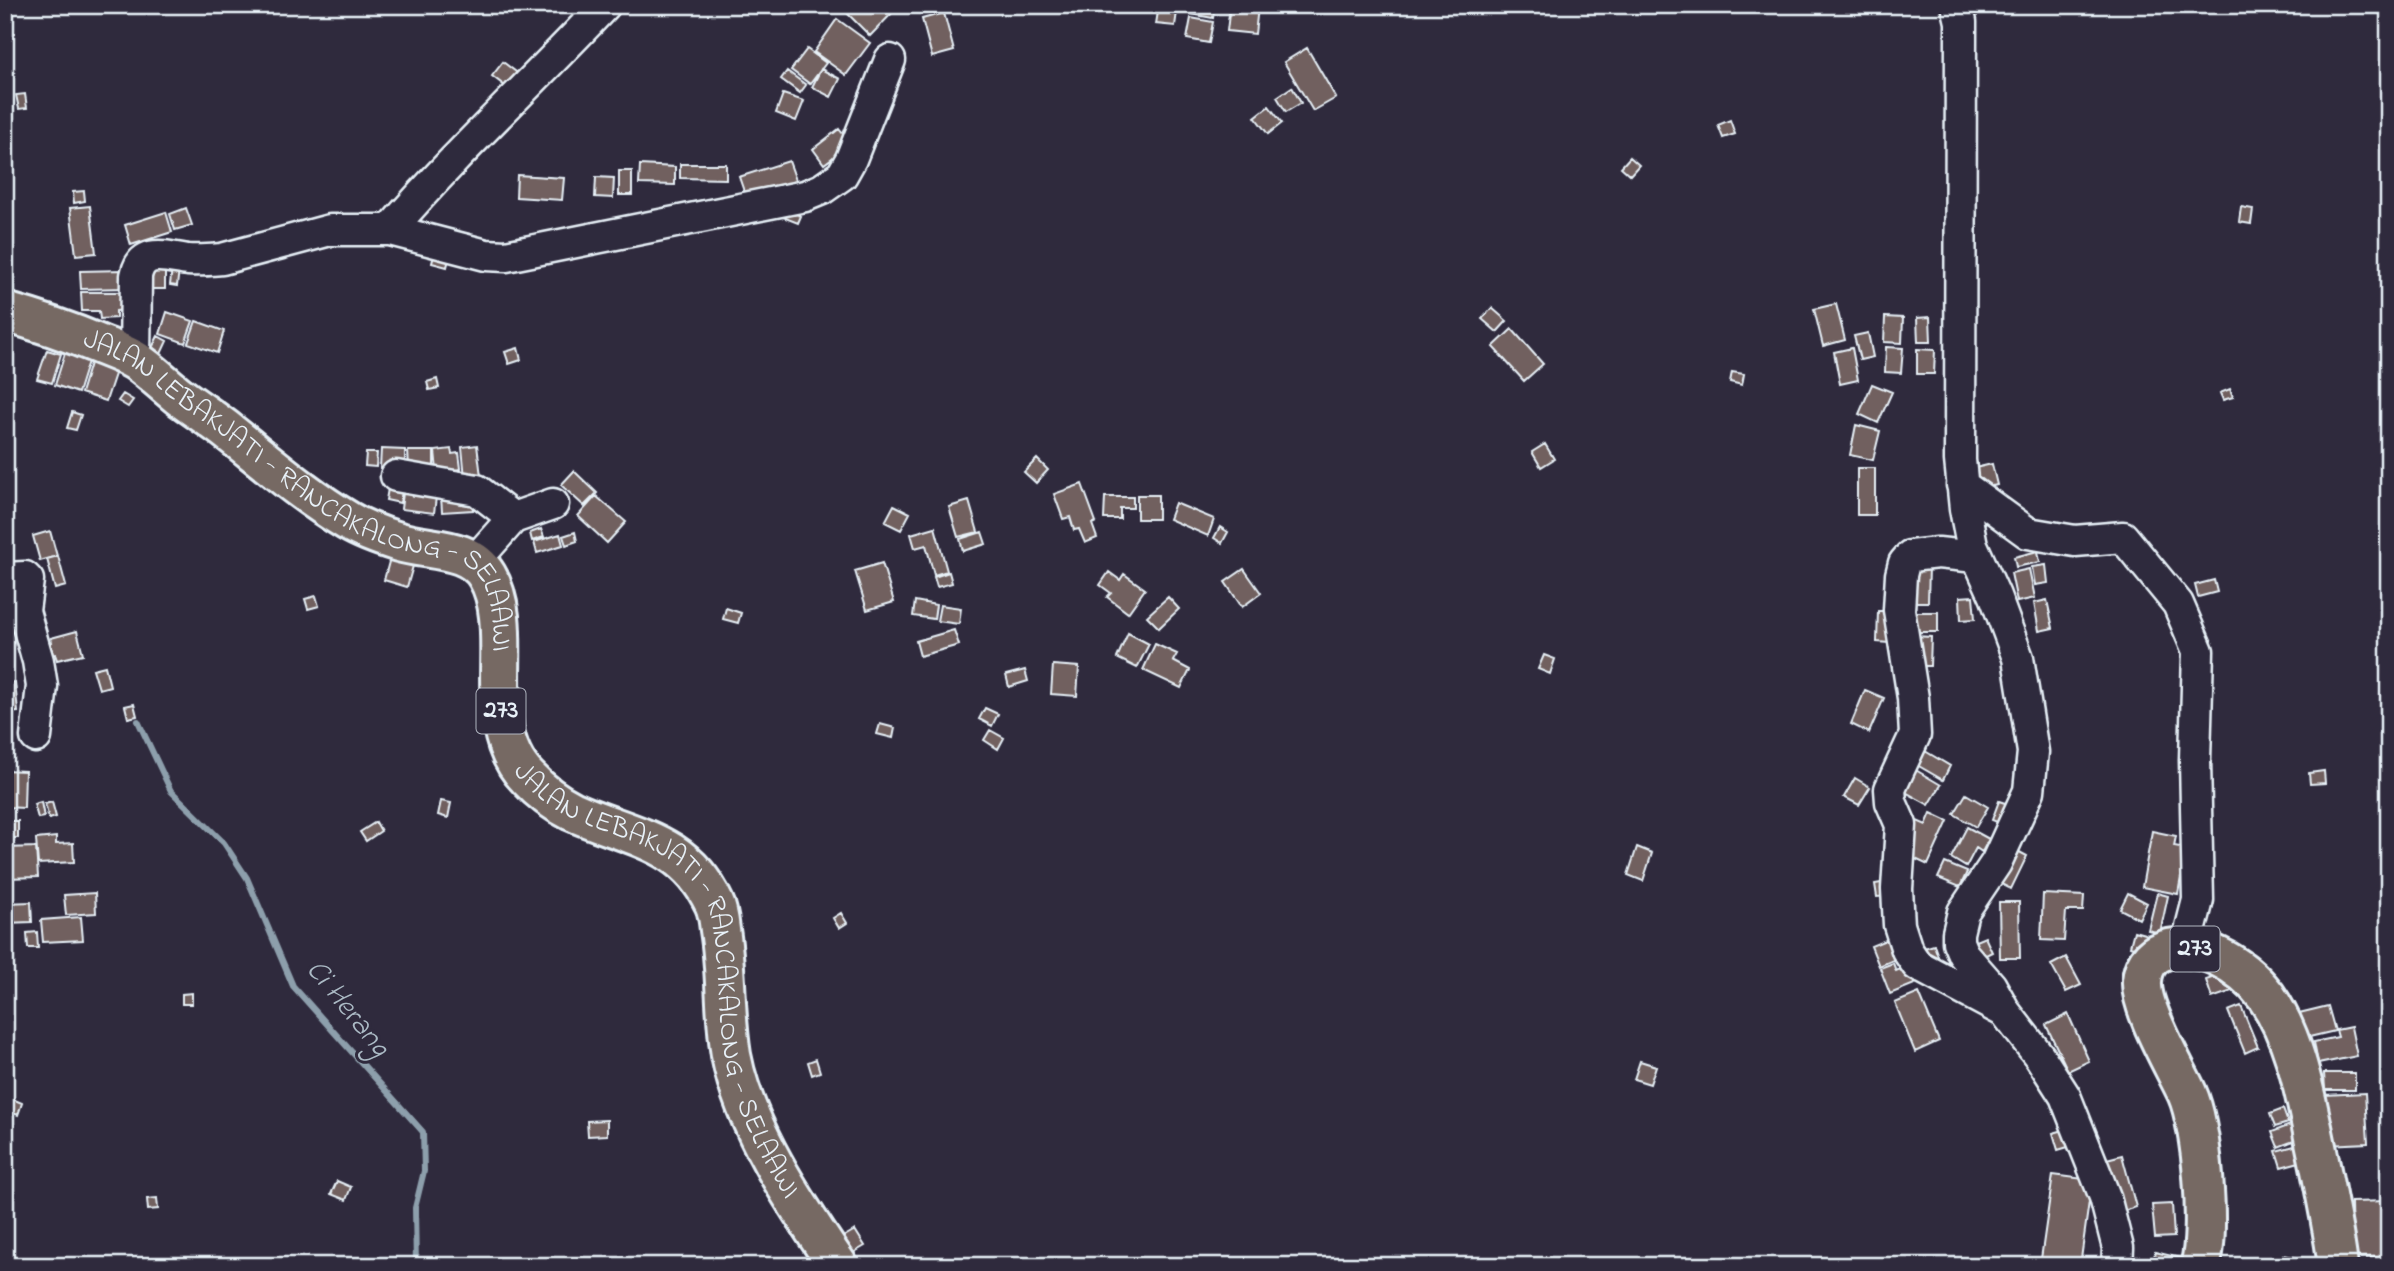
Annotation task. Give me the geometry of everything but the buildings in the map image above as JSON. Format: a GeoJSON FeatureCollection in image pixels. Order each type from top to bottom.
{"type":"FeatureCollection","features":[{"type":"Feature","properties":{"kind":"main road","name":"JALAN LEBAKJATI - RANCAKALONG - SELAAWI"},"geometry":{"type":"LineString","coordinates":[[5,312],[50,324],[135,360],[180,397],[350,523],[400,542],[456,553],[474,562],[486,574],[494,591],[499,615],[501,705],[504,729],[512,755],[524,775],[546,794],[571,810],[655,842],[685,863],[705,887],[716,906],[726,975],[726,1018],[732,1058],[746,1103],[771,1159],[838,1266]]}},
{"type":"Feature","properties":{"kind":"main road","name":"273"},"geometry":{"type":"LineString","coordinates":[[2200,1266],[2206,1220],[2204,1188],[2189,1097],[2147,1006],[2142,982],[2146,967],[2157,953],[2170,947],[2186,947],[2217,956],[2236,967],[2266,997],[2282,1026],[2300,1075],[2333,1228],[2338,1266]]}},
{"type":"Feature","properties":{"kind":"street"},"geometry":{"type":"LineString","coordinates":[[390,230],[433,179],[529,85],[605,5]]}},
{"type":"Feature","properties":{"kind":"street"},"geometry":{"type":"LineString","coordinates":[[1957,5],[1961,22],[1962,485],[1976,557],[1995,596],[2018,658],[2033,752],[2029,791],[2022,810],[1996,863],[1963,912],[1958,942],[1963,954],[1991,986],[2006,1013],[2065,1097],[2105,1197],[2118,1248],[2116,1266]]}},
{"type":"Feature","properties":{"kind":"street"},"geometry":{"type":"LineString","coordinates":[[135,360],[138,267],[145,259],[159,255],[205,261],[222,259],[330,230],[390,230],[486,255],[506,256],[805,196],[842,176],[890,60]]}},
{"type":"Feature","properties":{"kind":"street"},"geometry":{"type":"LineString","coordinates":[[396,476],[477,490],[513,518]]}},
{"type":"Feature","properties":{"kind":"street"},"geometry":{"type":"LineString","coordinates":[[1962,485],[2028,533],[2074,541],[2123,537],[2178,604],[2198,651],[2195,760],[2198,901],[2186,947]]}},
{"type":"Feature","properties":{"kind":"street"},"geometry":{"type":"LineString","coordinates":[[474,562],[513,518],[553,504]]}},
{"type":"Feature","properties":{"kind":"street"},"geometry":{"type":"LineString","coordinates":[[1976,557],[1938,553],[1910,556],[1904,563],[1899,610],[1913,698],[1915,735],[1890,789],[1891,802],[1901,825],[1897,889],[1899,925],[1907,950],[1917,965],[2006,1013]]}},
{"type":"Feature","properties":{"kind":"street"},"geometry":{"type":"LineString","coordinates":[[5,578],[26,577],[29,580],[24,611],[42,686],[36,737]]}},
{"type":"Feature","properties":{"kind":"waterway","name":"Ci Herang"},"geometry":{"type":"LineString","coordinates":[[138,721],[171,791],[224,843],[247,878],[293,986],[423,1132],[424,1171],[415,1208],[416,1266]]}}]}
